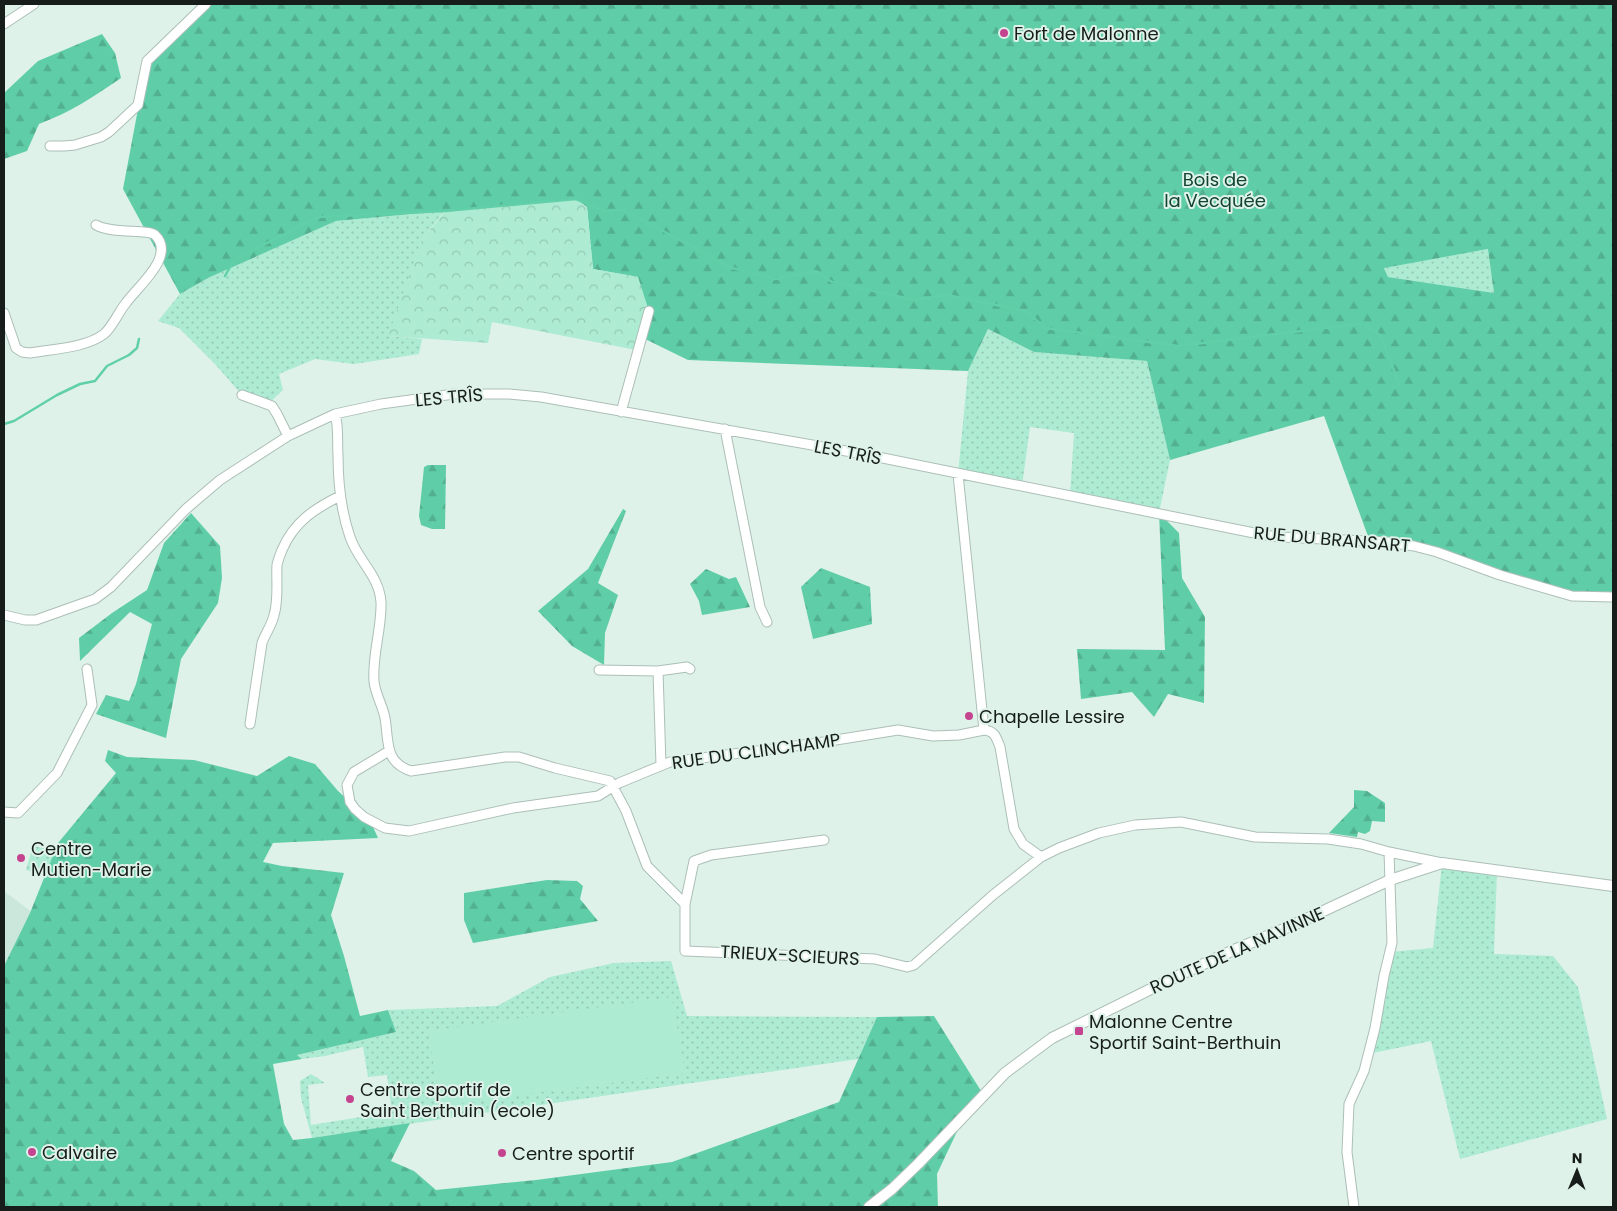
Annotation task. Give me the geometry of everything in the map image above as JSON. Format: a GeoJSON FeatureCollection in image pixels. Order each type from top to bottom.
{"type":"FeatureCollection","features":[{"type":"Feature","properties":{"kind":"street"},"geometry":{"type":"LineString","coordinates":[[4,24],[34,4]]}},
{"type":"Feature","properties":{"kind":"street"},"geometry":{"type":"LineString","coordinates":[[50,146],[75,145],[93,140],[109,132],[138,105],[147,61],[206,4]]}},
{"type":"Feature","properties":{"kind":"street"},"geometry":{"type":"LineString","coordinates":[[4,313],[16,348],[22,352],[30,353],[83,344],[105,334],[127,301],[155,269],[161,250],[155,235],[113,231],[96,225]]}},
{"type":"Feature","properties":{"kind":"street"},"geometry":{"type":"LineString","coordinates":[[620,412],[649,311]]}},
{"type":"Feature","properties":{"kind":"street","name":"LES TRÎS"},"geometry":{"type":"LineString","coordinates":[[4,615],[25,620],[36,620],[100,596],[122,577],[193,504],[220,480],[288,436],[335,414],[381,404],[475,393],[541,397],[725,429],[958,474]]}},
{"type":"Feature","properties":{"kind":"street"},"geometry":{"type":"LineString","coordinates":[[242,394],[272,406],[288,436]]}},
{"type":"Feature","properties":{"kind":"street"},"geometry":{"type":"LineString","coordinates":[[335,414],[338,424],[340,496],[350,539],[376,581],[381,602],[375,652],[374,683],[385,716],[389,751],[401,768],[411,771],[506,757],[519,757],[610,781],[626,811],[647,866],[686,904]]}},
{"type":"Feature","properties":{"kind":"street"},"geometry":{"type":"LineString","coordinates":[[725,429],[760,607],[767,622]]}},
{"type":"Feature","properties":{"kind":"street"},"geometry":{"type":"LineString","coordinates":[[958,474],[984,730],[991,730],[995,734],[1000,747],[1014,829],[1023,844],[1041,857],[1059,848],[1134,825],[1181,822],[1255,838],[1328,839],[1361,844],[1442,864]]}},
{"type":"Feature","properties":{"kind":"street","name":"RUE DU BRANSART"},"geometry":{"type":"LineString","coordinates":[[958,474],[1264,535],[1387,542],[1414,546],[1437,552],[1500,575],[1572,596],[1613,597]]}},
{"type":"Feature","properties":{"kind":"street"},"geometry":{"type":"LineString","coordinates":[[250,724],[262,643],[274,618],[276,606],[277,562],[286,540],[299,524],[317,508],[340,496]]}},
{"type":"Feature","properties":{"kind":"street"},"geometry":{"type":"LineString","coordinates":[[599,670],[658,671],[690,668]]}},
{"type":"Feature","properties":{"kind":"street"},"geometry":{"type":"LineString","coordinates":[[4,812],[18,813],[57,773],[92,705],[87,669]]}},
{"type":"Feature","properties":{"kind":"street"},"geometry":{"type":"LineString","coordinates":[[658,671],[662,765]]}},
{"type":"Feature","properties":{"kind":"street","name":"RUE DU CLINCHAMP"},"geometry":{"type":"LineString","coordinates":[[389,751],[354,772],[347,785],[350,802],[364,817],[385,828],[409,831],[513,808],[598,796],[619,783],[670,762],[811,744],[898,730],[933,736],[959,735],[984,730]]}},
{"type":"Feature","properties":{"kind":"street"},"geometry":{"type":"LineString","coordinates":[[686,904],[694,861],[711,855],[824,840]]}},
{"type":"Feature","properties":{"kind":"street"},"geometry":{"type":"LineString","coordinates":[[1354,1207],[1347,1152],[1348,1104],[1364,1071],[1375,1028],[1392,943],[1389,852]]}},
{"type":"Feature","properties":{"kind":"street","name":"TRIEUX-SCIEURS"},"geometry":{"type":"LineString","coordinates":[[686,904],[685,951],[875,959],[907,967],[914,965],[993,895],[1041,857]]}},
{"type":"Feature","properties":{"kind":"street","name":"ROUTE DE LA NAVINNE"},"geometry":{"type":"LineString","coordinates":[[869,1207],[892,1189],[918,1164],[1005,1074],[1052,1038],[1171,979],[1390,880],[1442,864],[1613,886]]}},
{"type":"Feature","properties":{"kind":"shaded area"},"geometry":{"type":"Polygon","coordinates":[[[4,891],[33,913],[4,972],[4,891]]]}},
{"type":"Feature","properties":{"kind":"green space","name":"Bois de la Vecquée"},"geometry":{"type":"Polygon","coordinates":[[[202,4],[1613,4],[1613,597],[1572,596],[1437,552],[1369,539],[1324,416],[1170,460],[1147,361],[1034,352],[988,329],[968,371],[688,360],[643,338],[638,277],[593,269],[587,207],[576,199],[336,221],[208,278],[180,294],[123,189],[147,61],[202,4]],[[1488,249],[1384,268],[1388,277],[1494,293],[1488,249]]]}},
{"type":"Feature","properties":{"kind":"green space"},"geometry":{"type":"Polygon","coordinates":[[[102,34],[115,53],[121,78],[72,109],[39,124],[27,151],[4,159],[4,93],[38,61],[102,34]]]}},
{"type":"Feature","properties":{"kind":"green space"},"geometry":{"type":"Polygon","coordinates":[[[576,199],[587,207],[593,269],[638,277],[649,311],[636,350],[492,322],[488,343],[388,336],[422,240],[445,211],[576,199]]]}},
{"type":"Feature","properties":{"kind":"green space"},"geometry":{"type":"Polygon","coordinates":[[[444,211],[422,240],[389,336],[422,339],[419,354],[354,364],[315,359],[279,374],[283,390],[268,404],[242,395],[215,364],[179,328],[158,321],[180,294],[208,278],[336,221],[444,211]]]}},
{"type":"Feature","properties":{"kind":"green space"},"geometry":{"type":"Polygon","coordinates":[[[1489,249],[1494,293],[1388,277],[1384,267],[1489,249]]]}},
{"type":"Feature","properties":{"kind":"green space"},"geometry":{"type":"Polygon","coordinates":[[[988,329],[1034,352],[1147,361],[1170,460],[1159,513],[1070,496],[1074,433],[1030,427],[1022,486],[958,474],[968,371],[988,329]]]}},
{"type":"Feature","properties":{"kind":"green space"},"geometry":{"type":"Polygon","coordinates":[[[428,465],[446,465],[445,529],[432,529],[421,525],[419,516],[424,467],[428,465]]]}},
{"type":"Feature","properties":{"kind":"green space"},"geometry":{"type":"Polygon","coordinates":[[[623,509],[626,511],[598,583],[618,595],[605,633],[604,665],[572,646],[538,611],[588,569],[623,509]]]}},
{"type":"Feature","properties":{"kind":"green space"},"geometry":{"type":"Polygon","coordinates":[[[191,513],[220,546],[222,578],[218,603],[181,659],[166,738],[96,714],[106,695],[129,701],[136,684],[152,624],[130,612],[80,661],[79,638],[147,590],[164,543],[191,513]]]}},
{"type":"Feature","properties":{"kind":"green space"},"geometry":{"type":"Polygon","coordinates":[[[1159,513],[1179,533],[1182,578],[1205,617],[1204,703],[1168,694],[1154,717],[1132,692],[1081,699],[1077,649],[1165,650],[1159,513]]]}},
{"type":"Feature","properties":{"kind":"green space"},"geometry":{"type":"Polygon","coordinates":[[[821,568],[870,587],[872,624],[813,639],[801,587],[821,568]]]}},
{"type":"Feature","properties":{"kind":"green space"},"geometry":{"type":"Polygon","coordinates":[[[706,569],[729,579],[736,577],[750,607],[702,615],[699,601],[690,584],[706,569]]]}},
{"type":"Feature","properties":{"kind":"green space"},"geometry":{"type":"Polygon","coordinates":[[[108,750],[127,757],[194,760],[257,776],[289,756],[315,764],[373,827],[378,838],[273,843],[263,862],[344,873],[331,915],[360,1016],[388,1010],[396,1032],[297,1055],[302,1059],[273,1064],[284,1124],[293,1140],[410,1123],[391,1161],[414,1171],[436,1190],[536,1180],[672,1162],[839,1102],[877,1017],[934,1016],[983,1094],[962,1121],[937,1174],[938,1207],[4,1207],[4,966],[30,913],[58,843],[116,773],[105,761],[108,750]]]}},
{"type":"Feature","properties":{"kind":"green space"},"geometry":{"type":"Polygon","coordinates":[[[1354,790],[1367,791],[1385,803],[1385,822],[1372,821],[1370,831],[1365,834],[1358,832],[1357,837],[1329,833],[1354,807],[1354,790]]]}},
{"type":"Feature","properties":{"kind":"green space"},"geometry":{"type":"Polygon","coordinates":[[[33,846],[74,854],[68,881],[26,870],[33,846]]]}},
{"type":"Feature","properties":{"kind":"green space"},"geometry":{"type":"Polygon","coordinates":[[[1442,863],[1497,870],[1494,954],[1553,956],[1578,987],[1607,1119],[1460,1159],[1431,1041],[1368,1054],[1390,952],[1433,948],[1442,863]]]}},
{"type":"Feature","properties":{"kind":"green space"},"geometry":{"type":"Polygon","coordinates":[[[547,880],[577,881],[583,886],[580,899],[598,921],[473,943],[464,920],[464,893],[547,880]]]}},
{"type":"Feature","properties":{"kind":"green space"},"geometry":{"type":"Polygon","coordinates":[[[671,961],[687,1016],[877,1017],[858,1059],[312,1138],[301,1098],[300,1081],[311,1074],[325,1083],[308,1085],[311,1125],[392,1112],[387,1075],[368,1077],[363,1047],[302,1059],[297,1055],[395,1032],[388,1010],[497,1006],[550,977],[614,963],[671,961]]]}},
{"type":"Feature","properties":{"kind":"green space"},"geometry":{"type":"Polygon","coordinates":[[[672,997],[685,1073],[439,1106],[429,1031],[672,997]]]}},
{"type":"Feature","properties":{"kind":"waterway"},"geometry":{"type":"LineString","coordinates":[[225,276],[234,260],[318,217],[445,211],[576,199],[604,211],[624,210],[732,268],[744,271]]}},
{"type":"Feature","properties":{"kind":"waterway"},"geometry":{"type":"LineString","coordinates":[[755,274],[775,279],[816,271],[832,282],[915,300],[947,295],[1026,311],[1045,328],[1178,346],[1359,324]]}},
{"type":"Feature","properties":{"kind":"waterway"},"geometry":{"type":"LineString","coordinates":[[1366,325],[1381,336],[1399,384]]}},
{"type":"Feature","properties":{"kind":"waterway"},"geometry":{"type":"LineString","coordinates":[[4,424],[14,421],[57,395],[80,384],[95,381],[107,366],[129,355],[137,348],[139,339]]}},
{"type":"Feature","properties":{"kind":"place","name":"Fort de Malonne"},"geometry":{"type":"Point","coordinates":[1004,33]}},
{"type":"Feature","properties":{"kind":"place","name":"Chapelle Lessire"},"geometry":{"type":"Point","coordinates":[969,716]}},
{"type":"Feature","properties":{"kind":"place","name":"Centre Mutien-Marie"},"geometry":{"type":"Point","coordinates":[21,858]}},
{"type":"Feature","properties":{"kind":"place","name":"Malonne Centre Sportif Saint-Berthuin"},"geometry":{"type":"Point","coordinates":[1079,1031]}},
{"type":"Feature","properties":{"kind":"place","name":"Centre sportif de Saint Berthuin (ecole)"},"geometry":{"type":"Point","coordinates":[350,1099]}},
{"type":"Feature","properties":{"kind":"place","name":"Calvaire"},"geometry":{"type":"Point","coordinates":[32,1152]}},
{"type":"Feature","properties":{"kind":"place","name":"Centre sportif"},"geometry":{"type":"Point","coordinates":[502,1153]}}]}
